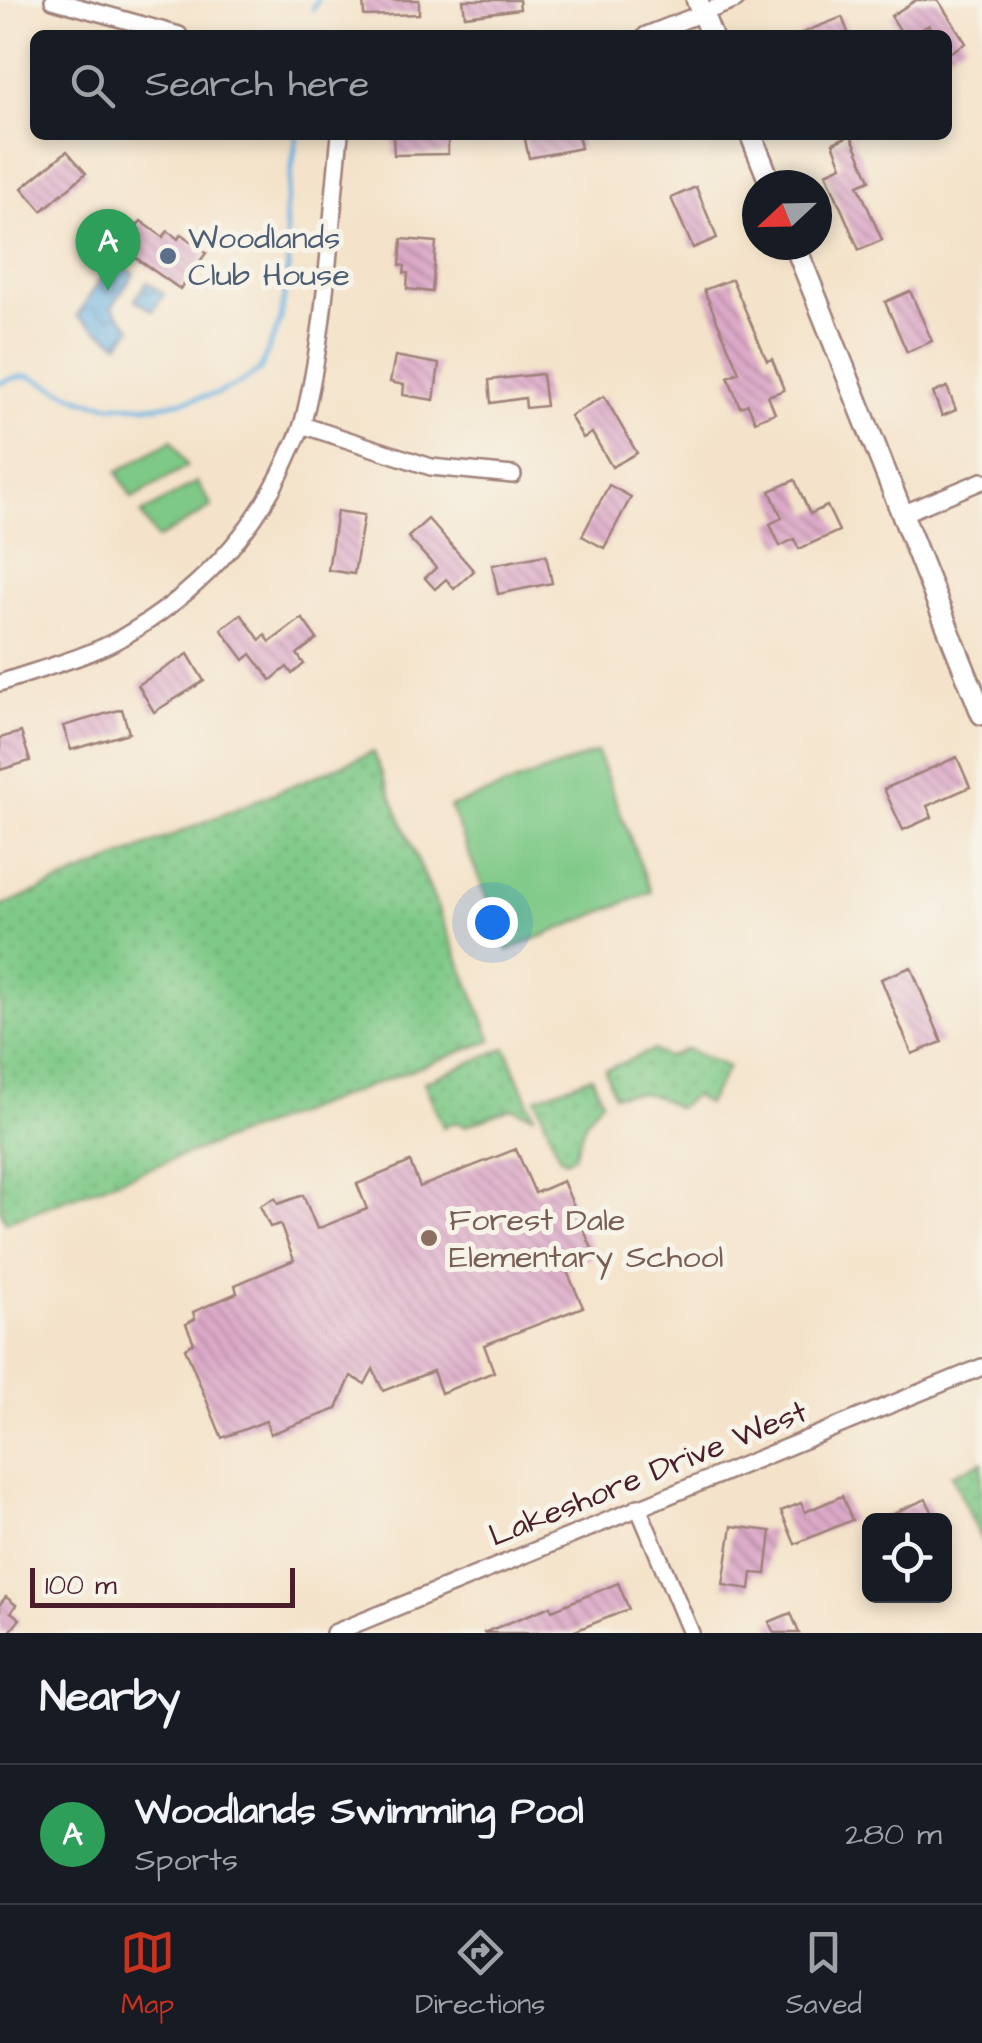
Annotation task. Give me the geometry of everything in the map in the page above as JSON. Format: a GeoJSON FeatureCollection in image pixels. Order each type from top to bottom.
{"type":"FeatureCollection","features":[{"type":"Feature","properties":{"kind":"street"},"geometry":{"type":"LineString","coordinates":[[53,0],[161,30]]}},
{"type":"Feature","properties":{"kind":"street"},"geometry":{"type":"LineString","coordinates":[[655,30],[700,6],[736,0]]}},
{"type":"Feature","properties":{"kind":"street"},"geometry":{"type":"LineString","coordinates":[[700,6],[709,30]]}},
{"type":"Feature","properties":{"kind":"street"},"geometry":{"type":"LineString","coordinates":[[0,682],[118,640],[175,603],[222,559],[257,516],[280,477],[302,425],[318,341],[339,140]]}},
{"type":"Feature","properties":{"kind":"street"},"geometry":{"type":"LineString","coordinates":[[753,140],[764,170]]}},
{"type":"Feature","properties":{"kind":"street"},"geometry":{"type":"LineString","coordinates":[[800,260],[982,714]]}},
{"type":"Feature","properties":{"kind":"street"},"geometry":{"type":"LineString","coordinates":[[302,425],[431,466],[513,475]]}},
{"type":"Feature","properties":{"kind":"street"},"geometry":{"type":"LineString","coordinates":[[902,514],[982,481]]}},
{"type":"Feature","properties":{"kind":"street","name":"Lakeshore Drive West"},"geometry":{"type":"LineString","coordinates":[[334,1633],[363,1628],[638,1507],[982,1367]]}},
{"type":"Feature","properties":{"kind":"street"},"geometry":{"type":"LineString","coordinates":[[638,1507],[691,1633]]}},
{"type":"Feature","properties":{"kind":"green space"},"geometry":{"type":"Polygon","coordinates":[[[172,440],[187,466],[132,498],[117,472],[172,440]]]}},
{"type":"Feature","properties":{"kind":"green space"},"geometry":{"type":"Polygon","coordinates":[[[197,482],[212,507],[157,539],[141,514],[197,482]]]}},
{"type":"Feature","properties":{"kind":"green space"},"geometry":{"type":"Polygon","coordinates":[[[373,752],[492,1040],[6,1222],[0,1208],[0,907],[373,752]]]}},
{"type":"Feature","properties":{"kind":"green space"},"geometry":{"type":"Polygon","coordinates":[[[597,752],[651,892],[508,950],[450,807],[597,752]]]}},
{"type":"Feature","properties":{"kind":"green space"},"geometry":{"type":"Polygon","coordinates":[[[506,1048],[534,1115],[511,1108],[465,1126],[456,1122],[443,1127],[424,1082],[506,1048]]]}},
{"type":"Feature","properties":{"kind":"green space"},"geometry":{"type":"Polygon","coordinates":[[[686,1049],[728,1067],[707,1104],[694,1096],[677,1108],[647,1094],[614,1095],[605,1070],[653,1050],[667,1057],[686,1049]]]}},
{"type":"Feature","properties":{"kind":"green space"},"geometry":{"type":"Polygon","coordinates":[[[592,1076],[602,1100],[586,1120],[574,1156],[565,1160],[559,1156],[536,1098],[592,1076]]]}},
{"type":"Feature","properties":{"kind":"green space"},"geometry":{"type":"Polygon","coordinates":[[[982,1462],[982,1542],[952,1475],[982,1462]]]}},
{"type":"Feature","properties":{"kind":"water"},"geometry":{"type":"Polygon","coordinates":[[[107,254],[134,274],[112,307],[132,328],[119,344],[77,316],[108,267],[102,262],[107,254]]]}},
{"type":"Feature","properties":{"kind":"water"},"geometry":{"type":"Polygon","coordinates":[[[147,282],[164,294],[153,311],[135,300],[147,282]]]}},
{"type":"Feature","properties":{"kind":"building"},"geometry":{"type":"Polygon","coordinates":[[[363,0],[419,0],[419,14],[364,16],[363,0]]]}},
{"type":"Feature","properties":{"kind":"building"},"geometry":{"type":"Polygon","coordinates":[[[463,0],[519,0],[520,9],[465,16],[463,0]]]}},
{"type":"Feature","properties":{"kind":"building"},"geometry":{"type":"Polygon","coordinates":[[[916,0],[938,0],[966,43],[952,51],[952,30],[932,30],[929,25],[920,30],[900,30],[891,16],[916,0]]]}},
{"type":"Feature","properties":{"kind":"building"},"geometry":{"type":"Polygon","coordinates":[[[842,17],[847,30],[809,30],[842,17]]]}},
{"type":"Feature","properties":{"kind":"building"},"geometry":{"type":"Polygon","coordinates":[[[393,140],[448,140],[448,154],[394,155],[393,140]]]}},
{"type":"Feature","properties":{"kind":"building"},"geometry":{"type":"Polygon","coordinates":[[[525,140],[579,140],[581,148],[529,158],[525,140]]]}},
{"type":"Feature","properties":{"kind":"building"},"geometry":{"type":"Polygon","coordinates":[[[853,140],[870,180],[858,185],[882,240],[859,250],[832,187],[832,170],[842,166],[833,143],[853,140]]]}},
{"type":"Feature","properties":{"kind":"building"},"geometry":{"type":"Polygon","coordinates":[[[67,151],[86,173],[42,211],[22,188],[67,151]]]}},
{"type":"Feature","properties":{"kind":"building"},"geometry":{"type":"Polygon","coordinates":[[[696,187],[717,238],[693,248],[671,198],[696,187]]]}},
{"type":"Feature","properties":{"kind":"building","name":"Woodlands Club House"},"geometry":{"type":"Polygon","coordinates":[[[141,221],[163,237],[168,231],[178,239],[181,234],[206,253],[180,289],[126,251],[131,240],[128,237],[141,221]]]}},
{"type":"Feature","properties":{"kind":"building"},"geometry":{"type":"Polygon","coordinates":[[[402,239],[436,242],[432,292],[407,289],[408,273],[400,265],[402,239]]]}},
{"type":"Feature","properties":{"kind":"building"},"geometry":{"type":"Polygon","coordinates":[[[732,279],[767,361],[772,359],[784,390],[768,396],[775,413],[755,421],[748,404],[740,407],[728,377],[739,372],[704,290],[732,279]]]}},
{"type":"Feature","properties":{"kind":"building"},"geometry":{"type":"Polygon","coordinates":[[[910,291],[932,341],[907,352],[885,302],[910,291]]]}},
{"type":"Feature","properties":{"kind":"building"},"geometry":{"type":"Polygon","coordinates":[[[395,356],[439,364],[434,400],[403,395],[404,385],[390,382],[395,356]]]}},
{"type":"Feature","properties":{"kind":"building"},"geometry":{"type":"Polygon","coordinates":[[[542,374],[546,406],[526,408],[525,398],[491,403],[489,380],[542,374]]]}},
{"type":"Feature","properties":{"kind":"building"},"geometry":{"type":"Polygon","coordinates":[[[947,387],[956,410],[942,416],[933,393],[947,387]]]}},
{"type":"Feature","properties":{"kind":"building"},"geometry":{"type":"Polygon","coordinates":[[[604,396],[637,453],[612,467],[592,433],[583,438],[570,416],[604,396]]]}},
{"type":"Feature","properties":{"kind":"building"},"geometry":{"type":"Polygon","coordinates":[[[795,480],[810,514],[827,506],[839,531],[799,549],[794,539],[780,546],[770,524],[782,518],[770,491],[795,480]]]}},
{"type":"Feature","properties":{"kind":"building"},"geometry":{"type":"Polygon","coordinates":[[[609,485],[631,497],[604,548],[582,536],[609,485]]]}},
{"type":"Feature","properties":{"kind":"building"},"geometry":{"type":"Polygon","coordinates":[[[337,511],[364,515],[354,574],[328,570],[337,511]]]}},
{"type":"Feature","properties":{"kind":"building"},"geometry":{"type":"Polygon","coordinates":[[[428,519],[474,571],[454,589],[446,579],[435,589],[425,578],[436,568],[408,537],[428,519]]]}},
{"type":"Feature","properties":{"kind":"building"},"geometry":{"type":"Polygon","coordinates":[[[546,555],[552,583],[498,594],[492,565],[546,555]]]}},
{"type":"Feature","properties":{"kind":"building"},"geometry":{"type":"Polygon","coordinates":[[[241,614],[260,640],[265,635],[270,642],[302,618],[317,639],[297,654],[304,664],[292,674],[287,667],[271,680],[251,654],[244,660],[221,629],[241,614]]]}},
{"type":"Feature","properties":{"kind":"building"},"geometry":{"type":"Polygon","coordinates":[[[188,654],[204,681],[154,712],[138,685],[188,654]]]}},
{"type":"Feature","properties":{"kind":"building"},"geometry":{"type":"Polygon","coordinates":[[[122,709],[129,733],[71,750],[63,726],[122,709]]]}},
{"type":"Feature","properties":{"kind":"building"},"geometry":{"type":"Polygon","coordinates":[[[21,732],[30,761],[0,770],[0,738],[21,732]]]}},
{"type":"Feature","properties":{"kind":"building"},"geometry":{"type":"Polygon","coordinates":[[[957,757],[970,787],[927,806],[932,817],[903,830],[884,789],[957,757]]]}},
{"type":"Feature","properties":{"kind":"building"},"geometry":{"type":"Polygon","coordinates":[[[911,967],[942,1042],[912,1054],[881,979],[911,967]]]}},
{"type":"Feature","properties":{"kind":"building"},"geometry":{"type":"Polygon","coordinates":[[[516,1149],[535,1193],[563,1181],[595,1256],[565,1267],[583,1307],[484,1345],[494,1372],[441,1393],[433,1371],[383,1391],[373,1369],[365,1384],[351,1376],[337,1409],[270,1434],[266,1421],[222,1438],[185,1348],[194,1343],[186,1324],[195,1319],[193,1312],[237,1293],[235,1285],[294,1260],[280,1224],[270,1227],[260,1206],[275,1198],[278,1204],[303,1195],[317,1229],[367,1209],[357,1184],[410,1162],[420,1187],[516,1149]]]}},
{"type":"Feature","properties":{"kind":"building"},"geometry":{"type":"Polygon","coordinates":[[[842,1496],[852,1520],[795,1544],[781,1511],[801,1503],[805,1512],[842,1496]]]}},
{"type":"Feature","properties":{"kind":"building"},"geometry":{"type":"Polygon","coordinates":[[[926,1499],[933,1513],[893,1513],[926,1499]]]}},
{"type":"Feature","properties":{"kind":"building"},"geometry":{"type":"Polygon","coordinates":[[[732,1526],[771,1531],[766,1574],[752,1573],[750,1589],[723,1585],[732,1526]]]}},
{"type":"Feature","properties":{"kind":"building"},"geometry":{"type":"Polygon","coordinates":[[[618,1583],[629,1609],[570,1633],[483,1633],[551,1606],[552,1610],[618,1583]]]}},
{"type":"Feature","properties":{"kind":"building"},"geometry":{"type":"Polygon","coordinates":[[[6,1597],[16,1605],[11,1612],[20,1619],[9,1633],[0,1633],[0,1604],[6,1597]]]}},
{"type":"Feature","properties":{"kind":"building"},"geometry":{"type":"Polygon","coordinates":[[[791,1613],[799,1633],[774,1633],[769,1622],[791,1613]]]}},
{"type":"Feature","properties":{"kind":"waterway"},"geometry":{"type":"LineString","coordinates":[[313,9],[317,0]]}},
{"type":"Feature","properties":{"kind":"waterway"},"geometry":{"type":"LineString","coordinates":[[0,383],[29,376],[83,400],[158,406],[217,394],[260,370],[281,319],[288,266],[285,211],[296,140]]}},
{"type":"Feature","properties":{"kind":"place","name":"Woodlands Club House"},"geometry":{"type":"Point","coordinates":[168,256]}},
{"type":"Feature","properties":{"kind":"place","name":"Woodlands Swimming Pool"},"geometry":{"type":"Point","coordinates":[108,291]}},
{"type":"Feature","properties":{"kind":"place","name":"Forest Dale Elementary School"},"geometry":{"type":"Point","coordinates":[429,1238]}}]}
